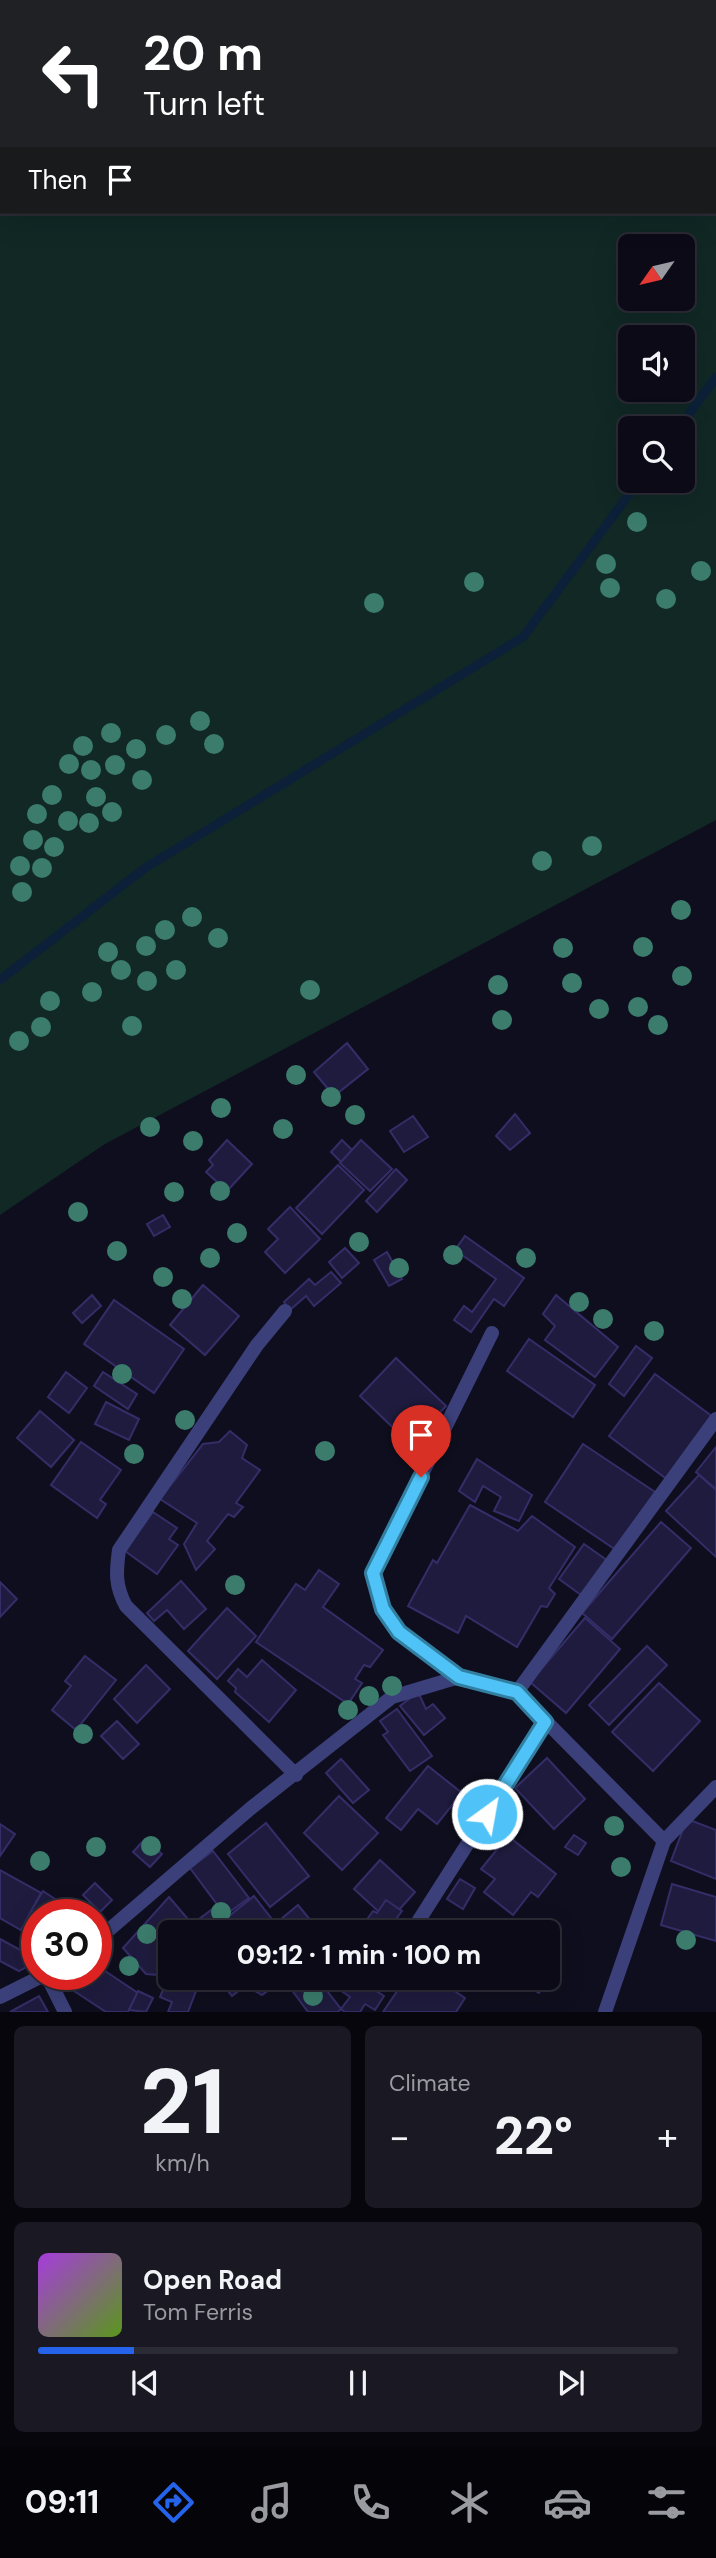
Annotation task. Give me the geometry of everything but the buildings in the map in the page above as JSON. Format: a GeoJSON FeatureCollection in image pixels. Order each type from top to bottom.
{"type":"FeatureCollection","features":[{"type":"Feature","properties":{"kind":"street"},"geometry":{"type":"LineString","coordinates":[[285,1311],[257,1345],[119,1550],[115,1577],[118,1591],[127,1606],[296,1775]]}},
{"type":"Feature","properties":{"kind":"street"},"geometry":{"type":"LineString","coordinates":[[492,1333],[373,1573],[383,1609],[399,1632],[459,1677],[517,1692],[664,1841]]}},
{"type":"Feature","properties":{"kind":"street"},"geometry":{"type":"LineString","coordinates":[[517,1692],[716,1419]]}},
{"type":"Feature","properties":{"kind":"street"},"geometry":{"type":"LineString","coordinates":[[112,1927],[251,1808],[392,1697],[459,1677]]}},
{"type":"Feature","properties":{"kind":"street"},"geometry":{"type":"LineString","coordinates":[[419,1920],[545,1722]]}},
{"type":"Feature","properties":{"kind":"street"},"geometry":{"type":"LineString","coordinates":[[606,2012],[664,1841],[716,1787]]}},
{"type":"Feature","properties":{"kind":"street"},"geometry":{"type":"LineString","coordinates":[[0,1997],[21,1986]]}},
{"type":"Feature","properties":{"kind":"street"},"geometry":{"type":"LineString","coordinates":[[54,1990],[65,2012]]}},
{"type":"Feature","properties":{"kind":"green space"},"geometry":{"type":"Polygon","coordinates":[[[0,214],[716,214],[716,820],[105,1144],[0,1215],[0,214]]]}},
{"type":"Feature","properties":{"kind":"waterway"},"geometry":{"type":"LineString","coordinates":[[688,416],[716,377]]}},
{"type":"Feature","properties":{"kind":"waterway"},"geometry":{"type":"LineString","coordinates":[[0,980],[145,868],[523,637],[630,493]]}},
{"type":"Feature","properties":{"kind":"route"},"geometry":{"type":"LineString","coordinates":[[421,1477],[373,1573],[383,1609],[399,1632],[459,1677],[517,1692],[545,1722],[487,1814]]}}]}
